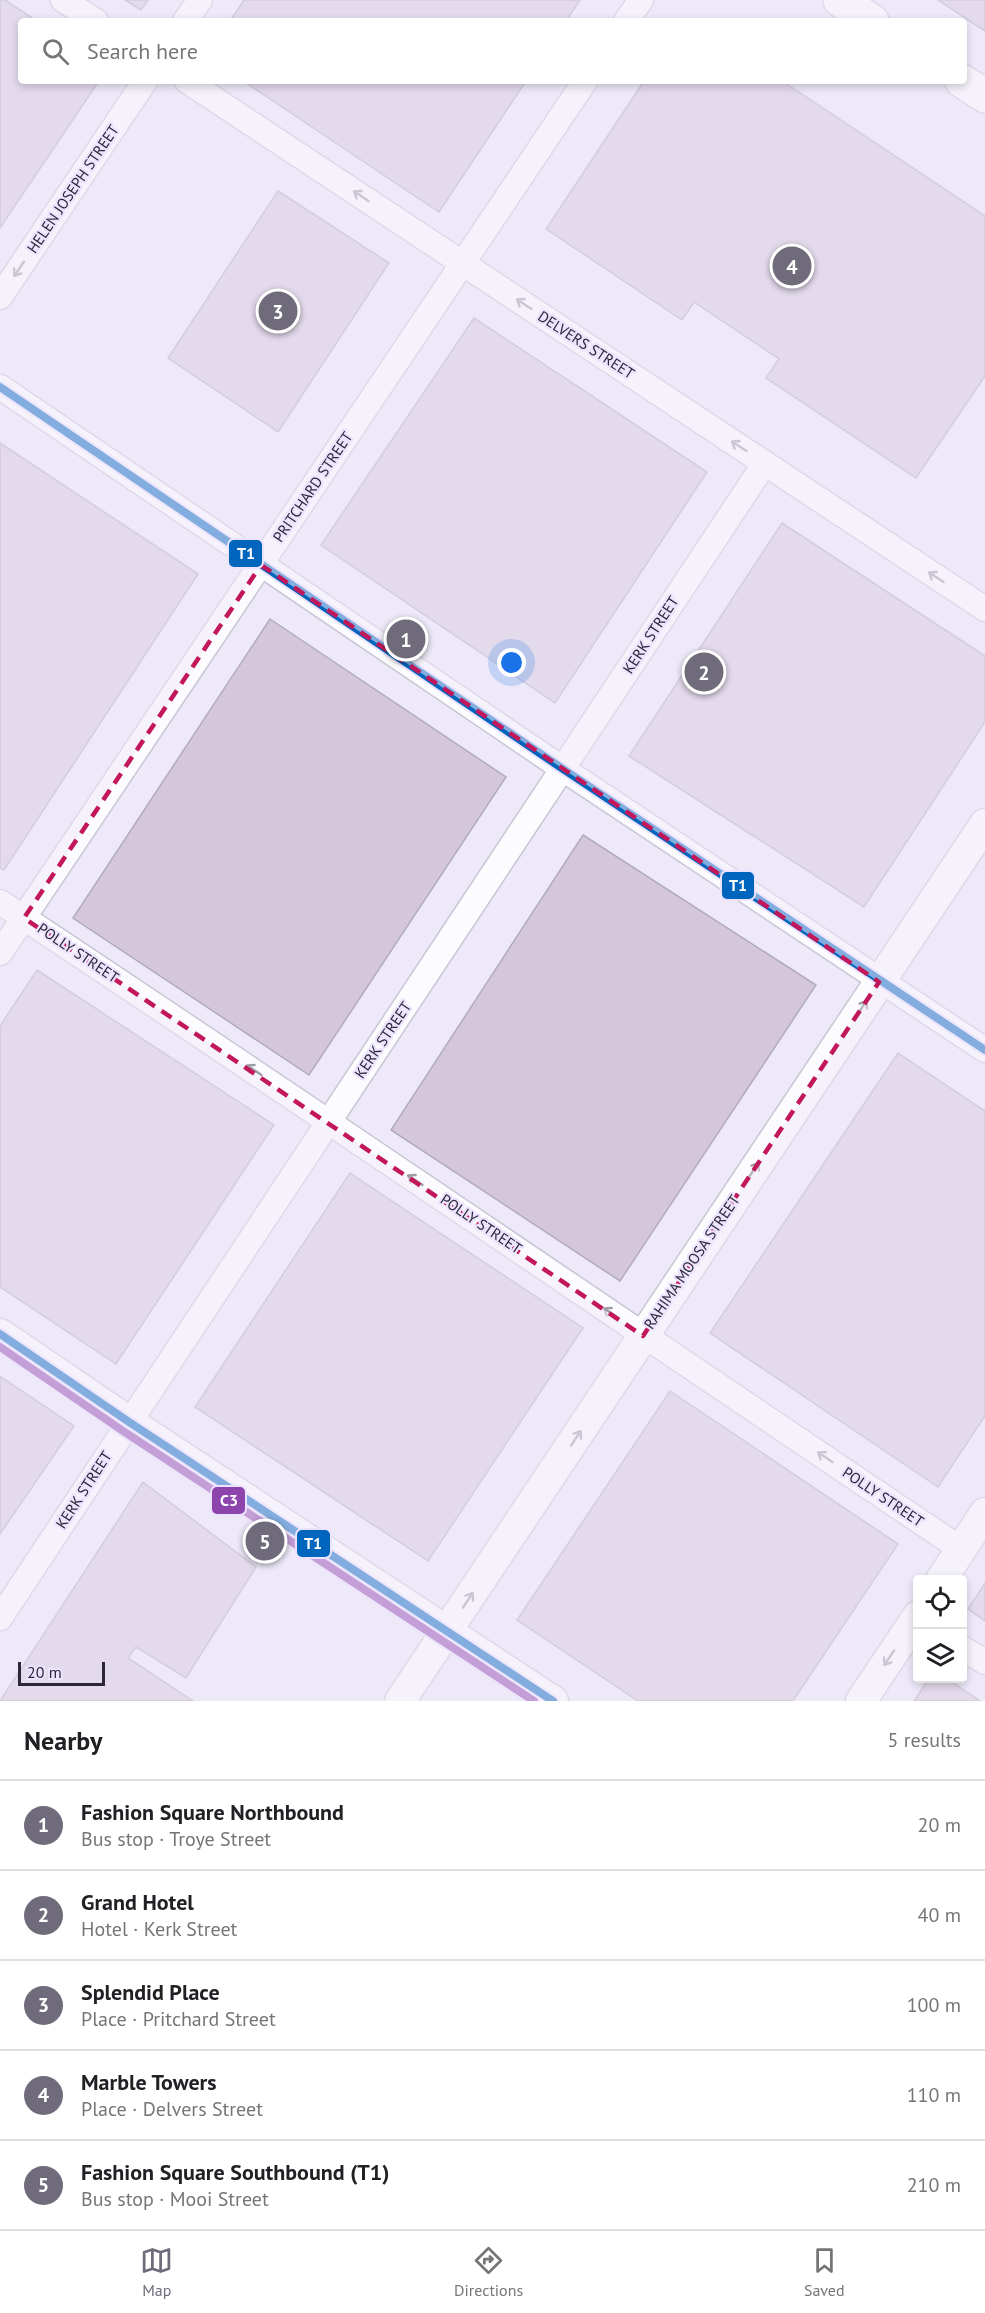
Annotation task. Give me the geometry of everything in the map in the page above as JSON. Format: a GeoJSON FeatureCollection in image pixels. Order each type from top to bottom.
{"type":"FeatureCollection","features":[{"type":"Feature","properties":{"kind":"main road"},"geometry":{"type":"LineString","coordinates":[[840,0],[867,18]]}},
{"type":"Feature","properties":{"kind":"main road"},"geometry":{"type":"LineString","coordinates":[[967,84],[985,96]]}},
{"type":"Feature","properties":{"kind":"street"},"geometry":{"type":"LineString","coordinates":[[63,0],[91,18]]}},
{"type":"Feature","properties":{"kind":"street"},"geometry":{"type":"LineString","coordinates":[[187,18],[200,0]]}},
{"type":"Feature","properties":{"kind":"street"},"geometry":{"type":"LineString","coordinates":[[628,18],[640,0]]}},
{"type":"Feature","properties":{"kind":"street","name":"HELEN JOSEPH STREET"},"geometry":{"type":"LineString","coordinates":[[0,297],[143,84]]}},
{"type":"Feature","properties":{"kind":"street","name":"DELVERS STREET"},"geometry":{"type":"LineString","coordinates":[[192,84],[985,609]]}},
{"type":"Feature","properties":{"kind":"street","name":"PRITCHARD STREET"},"geometry":{"type":"LineString","coordinates":[[0,953],[583,84]]}},
{"type":"Feature","properties":{"kind":"street"},"geometry":{"type":"LineString","coordinates":[[0,387],[879,982],[985,1050]]}},
{"type":"Feature","properties":{"kind":"street","name":"KERK STREET"},"geometry":{"type":"LineString","coordinates":[[0,1618],[765,463]]}},
{"type":"Feature","properties":{"kind":"street","name":"RAHIMA MOOSA STREET"},"geometry":{"type":"LineString","coordinates":[[400,1701],[985,824]]}},
{"type":"Feature","properties":{"kind":"street","name":"POLLY STREET"},"geometry":{"type":"LineString","coordinates":[[0,902],[329,1120],[643,1336],[961,1548]]}},
{"type":"Feature","properties":{"kind":"street"},"geometry":{"type":"LineString","coordinates":[[0,1334],[129,1422],[553,1701]]}},
{"type":"Feature","properties":{"kind":"street"},"geometry":{"type":"LineString","coordinates":[[944,1575],[985,1513]]}},
{"type":"Feature","properties":{"kind":"street"},"geometry":{"type":"LineString","coordinates":[[861,1701],[913,1623]]}},
{"type":"Feature","properties":{"kind":"street"},"geometry":{"type":"LineString","coordinates":[[967,1650],[985,1662]]}},
{"type":"Feature","properties":{"kind":"highlighted area"},"geometry":{"type":"Polygon","coordinates":[[[261,565],[879,982],[643,1336],[24,918],[261,565]]]}},
{"type":"Feature","properties":{"kind":"building"},"geometry":{"type":"Polygon","coordinates":[[[0,0],[5,0],[32,18],[18,18],[18,84],[97,84],[0,228],[0,0]]]}},
{"type":"Feature","properties":{"kind":"building"},"geometry":{"type":"Polygon","coordinates":[[[125,0],[148,0],[141,10],[125,0]]]}},
{"type":"Feature","properties":{"kind":"building"},"geometry":{"type":"Polygon","coordinates":[[[244,0],[580,0],[568,18],[232,18],[244,0]]]}},
{"type":"Feature","properties":{"kind":"building"},"geometry":{"type":"Polygon","coordinates":[[[938,0],[985,0],[985,31],[938,0]]]}},
{"type":"Feature","properties":{"kind":"building"},"geometry":{"type":"Polygon","coordinates":[[[247,84],[524,84],[439,212],[247,84]]]}},
{"type":"Feature","properties":{"kind":"building"},"geometry":{"type":"Polygon","coordinates":[[[642,84],[787,84],[985,216],[985,376],[916,478],[766,378],[779,359],[694,302],[682,320],[546,229],[642,84]]]}},
{"type":"Feature","properties":{"kind":"building"},"geometry":{"type":"Polygon","coordinates":[[[278,191],[389,263],[278,432],[168,358],[278,191]]]}},
{"type":"Feature","properties":{"kind":"building"},"geometry":{"type":"Polygon","coordinates":[[[474,318],[707,472],[555,703],[321,545],[474,318]]]}},
{"type":"Feature","properties":{"kind":"building"},"geometry":{"type":"Polygon","coordinates":[[[0,443],[198,574],[4,870],[0,868],[0,443]]]}},
{"type":"Feature","properties":{"kind":"building"},"geometry":{"type":"Polygon","coordinates":[[[782,523],[985,656],[985,722],[864,907],[629,756],[782,523]]]}},
{"type":"Feature","properties":{"kind":"building"},"geometry":{"type":"Polygon","coordinates":[[[270,619],[506,777],[309,1075],[73,918],[270,619]]]}},
{"type":"Feature","properties":{"kind":"building"},"geometry":{"type":"Polygon","coordinates":[[[583,835],[816,985],[620,1281],[391,1130],[583,835]]]}},
{"type":"Feature","properties":{"kind":"building"},"geometry":{"type":"Polygon","coordinates":[[[37,970],[274,1125],[116,1364],[0,1287],[0,1026],[37,970]]]}},
{"type":"Feature","properties":{"kind":"building"},"geometry":{"type":"Polygon","coordinates":[[[898,1053],[985,1111],[985,1416],[938,1487],[710,1333],[898,1053]]]}},
{"type":"Feature","properties":{"kind":"building"},"geometry":{"type":"Polygon","coordinates":[[[350,1173],[583,1328],[428,1561],[195,1407],[350,1173]]]}},
{"type":"Feature","properties":{"kind":"building"},"geometry":{"type":"Polygon","coordinates":[[[0,1376],[74,1426],[0,1534],[0,1376]]]}},
{"type":"Feature","properties":{"kind":"building"},"geometry":{"type":"Polygon","coordinates":[[[670,1391],[898,1544],[793,1701],[638,1701],[517,1620],[670,1391]]]}},
{"type":"Feature","properties":{"kind":"building"},"geometry":{"type":"Polygon","coordinates":[[[143,1482],[256,1567],[186,1678],[136,1647],[128,1658],[193,1701],[0,1701],[143,1482]]]}},
{"type":"Feature","properties":{"kind":"building"},"geometry":{"type":"Polygon","coordinates":[[[985,1583],[985,1621],[968,1609],[985,1583]]]}},
{"type":"Feature","properties":{"kind":"building"},"geometry":{"type":"Polygon","coordinates":[[[926,1683],[953,1683],[980,1701],[914,1701],[926,1683]]]}},
{"type":"Feature","properties":{"kind":"transit line","name":"T1"},"geometry":{"type":"LineString","coordinates":[[0,387],[563,769],[985,1050]]}},
{"type":"Feature","properties":{"kind":"transit line","name":"T1"},"geometry":{"type":"LineString","coordinates":[[0,1334],[129,1422],[553,1701]]}},
{"type":"Feature","properties":{"kind":"transit line","name":"C3"},"geometry":{"type":"LineString","coordinates":[[0,1347],[123,1431],[534,1701]]}},
{"type":"Feature","properties":{"kind":"place","name":"Marble Towers"},"geometry":{"type":"Point","coordinates":[792,266]}},
{"type":"Feature","properties":{"kind":"place","name":"Splendid Place"},"geometry":{"type":"Point","coordinates":[278,311]}},
{"type":"Feature","properties":{"kind":"place","name":"Fashion Square Northbound"},"geometry":{"type":"Point","coordinates":[406,639]}},
{"type":"Feature","properties":{"kind":"place","name":"Grand Hotel"},"geometry":{"type":"Point","coordinates":[704,672]}},
{"type":"Feature","properties":{"kind":"place","name":"Fashion Square Southbound (T1)"},"geometry":{"type":"Point","coordinates":[265,1541]}}]}
